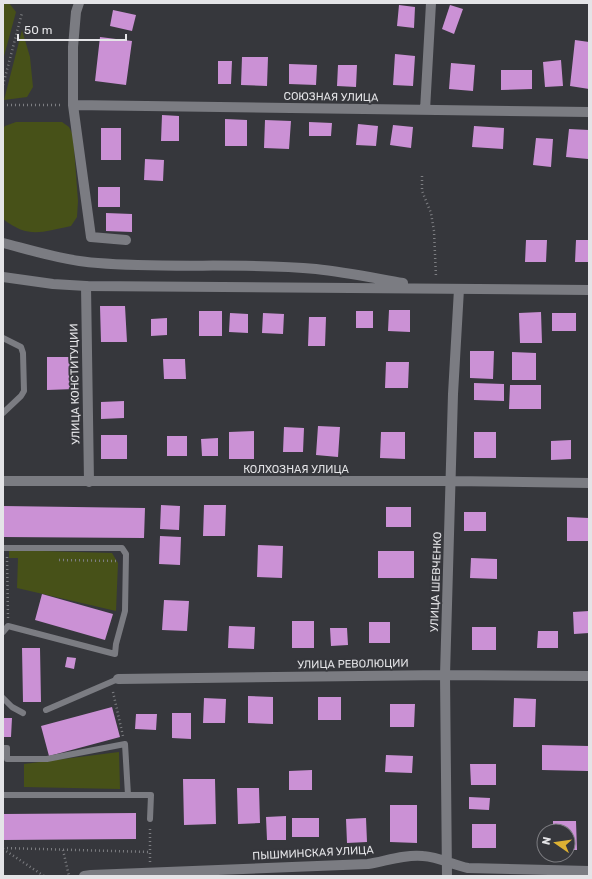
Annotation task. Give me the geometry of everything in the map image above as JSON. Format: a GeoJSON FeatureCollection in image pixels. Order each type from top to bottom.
{"type":"FeatureCollection","features":[{"type":"Feature","properties":{"kind":"street"},"geometry":{"type":"LineString","coordinates":[[79,3],[76,12],[73,47],[73,106],[91,236],[126,240]]}},
{"type":"Feature","properties":{"kind":"street"},"geometry":{"type":"LineString","coordinates":[[425,110],[432,3]]}},
{"type":"Feature","properties":{"kind":"street","name":"СОЮЗНАЯ УЛИЦА"},"geometry":{"type":"LineString","coordinates":[[73,106],[589,112]]}},
{"type":"Feature","properties":{"kind":"street"},"geometry":{"type":"LineString","coordinates":[[3,243],[62,258],[97,263],[132,265],[271,266],[315,269],[348,273],[432,288]]}},
{"type":"Feature","properties":{"kind":"street"},"geometry":{"type":"LineString","coordinates":[[3,277],[53,284],[86,286],[589,290]]}},
{"type":"Feature","properties":{"kind":"street","name":"УЛИЦА КОНСТИТУЦИИ"},"geometry":{"type":"LineString","coordinates":[[86,286],[89,482]]}},
{"type":"Feature","properties":{"kind":"street","name":"УЛИЦА ШЕВЧЕНКО"},"geometry":{"type":"LineString","coordinates":[[447,876],[445,675],[453,394],[459,289]]}},
{"type":"Feature","properties":{"kind":"street","name":"КОЛХОЗНАЯ УЛИЦА"},"geometry":{"type":"LineString","coordinates":[[3,481],[451,481],[589,483]]}},
{"type":"Feature","properties":{"kind":"street","name":"УЛИЦА РЕВОЛЮЦИИ"},"geometry":{"type":"LineString","coordinates":[[114,681],[445,675],[589,676]]}},
{"type":"Feature","properties":{"kind":"street","name":"ПЫШМИНСКАЯ УЛИЦА"},"geometry":{"type":"LineString","coordinates":[[84,876],[149,872],[368,864],[410,856],[435,858],[468,868],[589,871]]}},
{"type":"Feature","properties":{"kind":"lane"},"geometry":{"type":"LineString","coordinates":[[3,338],[21,347],[23,352],[24,391],[21,396],[3,413]]}},
{"type":"Feature","properties":{"kind":"lane"},"geometry":{"type":"LineString","coordinates":[[3,632],[8,626],[115,654],[116,644],[125,611],[126,554],[122,548],[5,548]]}},
{"type":"Feature","properties":{"kind":"lane"},"geometry":{"type":"LineString","coordinates":[[46,710],[114,681]]}},
{"type":"Feature","properties":{"kind":"lane"},"geometry":{"type":"LineString","coordinates":[[3,698],[12,707],[22,713]]}},
{"type":"Feature","properties":{"kind":"lane"},"geometry":{"type":"LineString","coordinates":[[3,748],[7,748],[7,759],[48,759],[125,744],[128,795]]}},
{"type":"Feature","properties":{"kind":"lane"},"geometry":{"type":"LineString","coordinates":[[3,795],[151,795],[150,819]]}},
{"type":"Feature","properties":{"kind":"path"},"geometry":{"type":"LineString","coordinates":[[3,85],[22,13]]}},
{"type":"Feature","properties":{"kind":"path"},"geometry":{"type":"LineString","coordinates":[[3,105],[73,106]]}},
{"type":"Feature","properties":{"kind":"path"},"geometry":{"type":"LineString","coordinates":[[422,176],[422,191],[425,202],[431,213],[434,231],[432,288]]}},
{"type":"Feature","properties":{"kind":"path"},"geometry":{"type":"LineString","coordinates":[[5,548],[7,559],[8,626]]}},
{"type":"Feature","properties":{"kind":"path"},"geometry":{"type":"LineString","coordinates":[[7,559],[14,559]]}},
{"type":"Feature","properties":{"kind":"path"},"geometry":{"type":"LineString","coordinates":[[56,560],[126,561]]}},
{"type":"Feature","properties":{"kind":"path"},"geometry":{"type":"LineString","coordinates":[[114,681],[125,744]]}},
{"type":"Feature","properties":{"kind":"path"},"geometry":{"type":"LineString","coordinates":[[149,872],[150,819]]}},
{"type":"Feature","properties":{"kind":"path"},"geometry":{"type":"LineString","coordinates":[[3,849],[150,852]]}},
{"type":"Feature","properties":{"kind":"path"},"geometry":{"type":"LineString","coordinates":[[3,849],[44,876]]}},
{"type":"Feature","properties":{"kind":"path"},"geometry":{"type":"LineString","coordinates":[[63,850],[70,876]]}},
{"type":"Feature","properties":{"kind":"green space"},"geometry":{"type":"Polygon","coordinates":[[[3,3],[9,3],[16,12],[3,60],[3,3]]]}},
{"type":"Feature","properties":{"kind":"green space"},"geometry":{"type":"Polygon","coordinates":[[[22,30],[30,57],[33,87],[27,97],[4,100],[22,30]]]}},
{"type":"Feature","properties":{"kind":"green space"},"geometry":{"type":"Polygon","coordinates":[[[16,122],[62,122],[69,127],[73,135],[78,201],[77,217],[71,226],[43,232],[28,232],[3,219],[3,129],[5,126],[16,122]]]}},
{"type":"Feature","properties":{"kind":"green space"},"geometry":{"type":"Polygon","coordinates":[[[9,550],[112,553],[118,563],[116,611],[17,588],[18,558],[9,558],[9,550]]]}},
{"type":"Feature","properties":{"kind":"green space"},"geometry":{"type":"Polygon","coordinates":[[[119,752],[120,789],[24,787],[24,764],[119,752]]]}},
{"type":"Feature","properties":{"kind":"building"},"geometry":{"type":"Polygon","coordinates":[[[399,5],[415,7],[414,28],[397,26],[399,5]]]}},
{"type":"Feature","properties":{"kind":"building"},"geometry":{"type":"Polygon","coordinates":[[[450,5],[463,9],[454,34],[442,29],[450,5]]]}},
{"type":"Feature","properties":{"kind":"building"},"geometry":{"type":"Polygon","coordinates":[[[113,10],[136,15],[132,31],[110,26],[113,10]]]}},
{"type":"Feature","properties":{"kind":"building"},"geometry":{"type":"Polygon","coordinates":[[[100,37],[132,41],[126,85],[95,81],[100,37]]]}},
{"type":"Feature","properties":{"kind":"building"},"geometry":{"type":"Polygon","coordinates":[[[575,40],[589,42],[589,89],[570,86],[575,40]]]}},
{"type":"Feature","properties":{"kind":"building"},"geometry":{"type":"Polygon","coordinates":[[[395,54],[415,56],[413,86],[393,85],[395,54]]]}},
{"type":"Feature","properties":{"kind":"building"},"geometry":{"type":"Polygon","coordinates":[[[242,57],[268,57],[267,86],[241,85],[242,57]]]}},
{"type":"Feature","properties":{"kind":"building"},"geometry":{"type":"Polygon","coordinates":[[[561,60],[563,86],[545,87],[543,62],[561,60]]]}},
{"type":"Feature","properties":{"kind":"building"},"geometry":{"type":"Polygon","coordinates":[[[218,61],[232,61],[231,84],[218,84],[218,61]]]}},
{"type":"Feature","properties":{"kind":"building"},"geometry":{"type":"Polygon","coordinates":[[[451,63],[475,65],[473,91],[449,89],[451,63]]]}},
{"type":"Feature","properties":{"kind":"building"},"geometry":{"type":"Polygon","coordinates":[[[289,64],[317,65],[316,85],[289,84],[289,64]]]}},
{"type":"Feature","properties":{"kind":"building"},"geometry":{"type":"Polygon","coordinates":[[[338,65],[357,65],[356,87],[337,86],[338,65]]]}},
{"type":"Feature","properties":{"kind":"building"},"geometry":{"type":"Polygon","coordinates":[[[501,70],[532,70],[532,89],[501,90],[501,70]]]}},
{"type":"Feature","properties":{"kind":"building"},"geometry":{"type":"Polygon","coordinates":[[[162,115],[179,116],[179,141],[161,141],[162,115]]]}},
{"type":"Feature","properties":{"kind":"building"},"geometry":{"type":"Polygon","coordinates":[[[225,119],[247,120],[247,146],[225,146],[225,119]]]}},
{"type":"Feature","properties":{"kind":"building"},"geometry":{"type":"Polygon","coordinates":[[[265,120],[291,121],[289,149],[264,148],[265,120]]]}},
{"type":"Feature","properties":{"kind":"building"},"geometry":{"type":"Polygon","coordinates":[[[309,122],[332,123],[331,136],[309,136],[309,122]]]}},
{"type":"Feature","properties":{"kind":"building"},"geometry":{"type":"Polygon","coordinates":[[[358,124],[378,126],[376,146],[356,145],[358,124]]]}},
{"type":"Feature","properties":{"kind":"building"},"geometry":{"type":"Polygon","coordinates":[[[393,125],[413,127],[411,148],[390,145],[393,125]]]}},
{"type":"Feature","properties":{"kind":"building"},"geometry":{"type":"Polygon","coordinates":[[[474,126],[504,128],[503,149],[472,147],[474,126]]]}},
{"type":"Feature","properties":{"kind":"building"},"geometry":{"type":"Polygon","coordinates":[[[101,128],[121,128],[121,160],[101,160],[101,128]]]}},
{"type":"Feature","properties":{"kind":"building"},"geometry":{"type":"Polygon","coordinates":[[[569,129],[589,130],[588,159],[566,157],[569,129]]]}},
{"type":"Feature","properties":{"kind":"building"},"geometry":{"type":"Polygon","coordinates":[[[536,138],[553,139],[551,167],[533,165],[536,138]]]}},
{"type":"Feature","properties":{"kind":"building"},"geometry":{"type":"Polygon","coordinates":[[[145,159],[164,160],[163,181],[144,180],[145,159]]]}},
{"type":"Feature","properties":{"kind":"building"},"geometry":{"type":"Polygon","coordinates":[[[98,187],[120,187],[120,207],[98,207],[98,187]]]}},
{"type":"Feature","properties":{"kind":"building"},"geometry":{"type":"Polygon","coordinates":[[[106,213],[132,214],[132,232],[106,231],[106,213]]]}},
{"type":"Feature","properties":{"kind":"building"},"geometry":{"type":"Polygon","coordinates":[[[526,240],[547,240],[546,262],[525,262],[526,240]]]}},
{"type":"Feature","properties":{"kind":"building"},"geometry":{"type":"Polygon","coordinates":[[[576,240],[589,240],[589,262],[575,262],[576,240]]]}},
{"type":"Feature","properties":{"kind":"building"},"geometry":{"type":"Polygon","coordinates":[[[100,306],[125,306],[127,342],[101,342],[100,306]]]}},
{"type":"Feature","properties":{"kind":"building"},"geometry":{"type":"Polygon","coordinates":[[[389,310],[410,310],[410,332],[388,331],[389,310]]]}},
{"type":"Feature","properties":{"kind":"building"},"geometry":{"type":"Polygon","coordinates":[[[199,311],[222,311],[222,336],[199,336],[199,311]]]}},
{"type":"Feature","properties":{"kind":"building"},"geometry":{"type":"Polygon","coordinates":[[[356,311],[373,311],[373,328],[356,328],[356,311]]]}},
{"type":"Feature","properties":{"kind":"building"},"geometry":{"type":"Polygon","coordinates":[[[541,312],[542,343],[520,343],[519,313],[541,312]]]}},
{"type":"Feature","properties":{"kind":"building"},"geometry":{"type":"Polygon","coordinates":[[[230,313],[248,314],[248,333],[229,332],[230,313]]]}},
{"type":"Feature","properties":{"kind":"building"},"geometry":{"type":"Polygon","coordinates":[[[263,313],[284,314],[283,334],[262,333],[263,313]]]}},
{"type":"Feature","properties":{"kind":"building"},"geometry":{"type":"Polygon","coordinates":[[[552,313],[576,313],[576,331],[552,331],[552,313]]]}},
{"type":"Feature","properties":{"kind":"building"},"geometry":{"type":"Polygon","coordinates":[[[309,317],[326,317],[325,346],[308,346],[309,317]]]}},
{"type":"Feature","properties":{"kind":"building"},"geometry":{"type":"Polygon","coordinates":[[[167,318],[167,335],[151,336],[151,319],[167,318]]]}},
{"type":"Feature","properties":{"kind":"building"},"geometry":{"type":"Polygon","coordinates":[[[470,351],[494,351],[493,379],[470,378],[470,351]]]}},
{"type":"Feature","properties":{"kind":"building"},"geometry":{"type":"Polygon","coordinates":[[[512,352],[536,353],[536,380],[512,380],[512,352]]]}},
{"type":"Feature","properties":{"kind":"building"},"geometry":{"type":"Polygon","coordinates":[[[47,357],[75,357],[75,389],[47,390],[47,357]]]}},
{"type":"Feature","properties":{"kind":"building"},"geometry":{"type":"Polygon","coordinates":[[[163,359],[185,359],[186,379],[164,379],[163,359]]]}},
{"type":"Feature","properties":{"kind":"building"},"geometry":{"type":"Polygon","coordinates":[[[386,362],[409,362],[408,388],[385,388],[386,362]]]}},
{"type":"Feature","properties":{"kind":"building"},"geometry":{"type":"Polygon","coordinates":[[[474,383],[504,384],[504,401],[474,400],[474,383]]]}},
{"type":"Feature","properties":{"kind":"building"},"geometry":{"type":"Polygon","coordinates":[[[510,385],[541,385],[541,409],[509,409],[510,385]]]}},
{"type":"Feature","properties":{"kind":"building"},"geometry":{"type":"Polygon","coordinates":[[[124,401],[124,418],[101,419],[101,402],[124,401]]]}},
{"type":"Feature","properties":{"kind":"building"},"geometry":{"type":"Polygon","coordinates":[[[318,426],[340,427],[338,457],[316,455],[318,426]]]}},
{"type":"Feature","properties":{"kind":"building"},"geometry":{"type":"Polygon","coordinates":[[[284,427],[304,428],[303,452],[283,452],[284,427]]]}},
{"type":"Feature","properties":{"kind":"building"},"geometry":{"type":"Polygon","coordinates":[[[254,431],[254,459],[229,459],[229,432],[254,431]]]}},
{"type":"Feature","properties":{"kind":"building"},"geometry":{"type":"Polygon","coordinates":[[[381,432],[405,432],[405,459],[380,458],[381,432]]]}},
{"type":"Feature","properties":{"kind":"building"},"geometry":{"type":"Polygon","coordinates":[[[474,432],[496,432],[496,458],[474,458],[474,432]]]}},
{"type":"Feature","properties":{"kind":"building"},"geometry":{"type":"Polygon","coordinates":[[[101,435],[127,435],[127,459],[101,459],[101,435]]]}},
{"type":"Feature","properties":{"kind":"building"},"geometry":{"type":"Polygon","coordinates":[[[167,436],[187,436],[187,456],[167,456],[167,436]]]}},
{"type":"Feature","properties":{"kind":"building"},"geometry":{"type":"Polygon","coordinates":[[[218,438],[218,456],[202,456],[201,439],[218,438]]]}},
{"type":"Feature","properties":{"kind":"building"},"geometry":{"type":"Polygon","coordinates":[[[571,440],[571,459],[551,460],[551,441],[571,440]]]}},
{"type":"Feature","properties":{"kind":"building"},"geometry":{"type":"Polygon","coordinates":[[[161,505],[180,506],[179,530],[160,529],[161,505]]]}},
{"type":"Feature","properties":{"kind":"building"},"geometry":{"type":"Polygon","coordinates":[[[204,505],[226,505],[225,536],[203,536],[204,505]]]}},
{"type":"Feature","properties":{"kind":"building"},"geometry":{"type":"Polygon","coordinates":[[[3,506],[145,508],[144,538],[3,537],[3,506]]]}},
{"type":"Feature","properties":{"kind":"building"},"geometry":{"type":"Polygon","coordinates":[[[386,507],[411,507],[411,527],[386,527],[386,507]]]}},
{"type":"Feature","properties":{"kind":"building"},"geometry":{"type":"Polygon","coordinates":[[[464,512],[486,512],[486,531],[464,531],[464,512]]]}},
{"type":"Feature","properties":{"kind":"building"},"geometry":{"type":"Polygon","coordinates":[[[567,517],[589,518],[589,541],[567,541],[567,517]]]}},
{"type":"Feature","properties":{"kind":"building"},"geometry":{"type":"Polygon","coordinates":[[[160,536],[181,537],[180,565],[159,564],[160,536]]]}},
{"type":"Feature","properties":{"kind":"building"},"geometry":{"type":"Polygon","coordinates":[[[258,545],[283,546],[282,578],[257,577],[258,545]]]}},
{"type":"Feature","properties":{"kind":"building"},"geometry":{"type":"Polygon","coordinates":[[[378,551],[414,551],[414,578],[378,578],[378,551]]]}},
{"type":"Feature","properties":{"kind":"building"},"geometry":{"type":"Polygon","coordinates":[[[471,558],[497,559],[497,579],[470,578],[471,558]]]}},
{"type":"Feature","properties":{"kind":"building"},"geometry":{"type":"Polygon","coordinates":[[[42,594],[113,614],[105,640],[35,620],[42,594]]]}},
{"type":"Feature","properties":{"kind":"building"},"geometry":{"type":"Polygon","coordinates":[[[164,600],[189,601],[187,631],[162,630],[164,600]]]}},
{"type":"Feature","properties":{"kind":"building"},"geometry":{"type":"Polygon","coordinates":[[[589,611],[589,633],[574,634],[573,612],[589,611]]]}},
{"type":"Feature","properties":{"kind":"building"},"geometry":{"type":"Polygon","coordinates":[[[292,621],[314,621],[314,648],[292,648],[292,621]]]}},
{"type":"Feature","properties":{"kind":"building"},"geometry":{"type":"Polygon","coordinates":[[[369,622],[390,622],[390,643],[369,643],[369,622]]]}},
{"type":"Feature","properties":{"kind":"building"},"geometry":{"type":"Polygon","coordinates":[[[229,626],[255,627],[254,649],[228,648],[229,626]]]}},
{"type":"Feature","properties":{"kind":"building"},"geometry":{"type":"Polygon","coordinates":[[[472,627],[496,627],[496,650],[472,650],[472,627]]]}},
{"type":"Feature","properties":{"kind":"building"},"geometry":{"type":"Polygon","coordinates":[[[330,628],[347,628],[348,645],[331,646],[330,628]]]}},
{"type":"Feature","properties":{"kind":"building"},"geometry":{"type":"Polygon","coordinates":[[[538,631],[558,631],[558,648],[537,648],[538,631]]]}},
{"type":"Feature","properties":{"kind":"building"},"geometry":{"type":"Polygon","coordinates":[[[22,648],[40,648],[41,702],[23,702],[22,648]]]}},
{"type":"Feature","properties":{"kind":"building"},"geometry":{"type":"Polygon","coordinates":[[[67,657],[76,658],[74,669],[65,667],[67,657]]]}},
{"type":"Feature","properties":{"kind":"building"},"geometry":{"type":"Polygon","coordinates":[[[248,696],[273,697],[273,724],[248,723],[248,696]]]}},
{"type":"Feature","properties":{"kind":"building"},"geometry":{"type":"Polygon","coordinates":[[[318,697],[341,697],[341,720],[318,720],[318,697]]]}},
{"type":"Feature","properties":{"kind":"building"},"geometry":{"type":"Polygon","coordinates":[[[204,698],[226,699],[225,723],[203,723],[204,698]]]}},
{"type":"Feature","properties":{"kind":"building"},"geometry":{"type":"Polygon","coordinates":[[[514,698],[536,699],[535,727],[513,727],[514,698]]]}},
{"type":"Feature","properties":{"kind":"building"},"geometry":{"type":"Polygon","coordinates":[[[390,704],[415,704],[414,727],[390,727],[390,704]]]}},
{"type":"Feature","properties":{"kind":"building"},"geometry":{"type":"Polygon","coordinates":[[[112,707],[120,737],[49,756],[41,726],[112,707]]]}},
{"type":"Feature","properties":{"kind":"building"},"geometry":{"type":"Polygon","coordinates":[[[172,713],[191,713],[191,739],[172,738],[172,713]]]}},
{"type":"Feature","properties":{"kind":"building"},"geometry":{"type":"Polygon","coordinates":[[[136,714],[157,714],[156,730],[135,729],[136,714]]]}},
{"type":"Feature","properties":{"kind":"building"},"geometry":{"type":"Polygon","coordinates":[[[3,718],[12,718],[11,737],[3,737],[3,718]]]}},
{"type":"Feature","properties":{"kind":"building"},"geometry":{"type":"Polygon","coordinates":[[[542,745],[589,746],[588,771],[542,770],[542,745]]]}},
{"type":"Feature","properties":{"kind":"building"},"geometry":{"type":"Polygon","coordinates":[[[386,755],[413,756],[412,773],[385,772],[386,755]]]}},
{"type":"Feature","properties":{"kind":"building"},"geometry":{"type":"Polygon","coordinates":[[[470,764],[496,764],[496,785],[471,785],[470,764]]]}},
{"type":"Feature","properties":{"kind":"building"},"geometry":{"type":"Polygon","coordinates":[[[312,770],[312,790],[289,790],[289,771],[312,770]]]}},
{"type":"Feature","properties":{"kind":"building"},"geometry":{"type":"Polygon","coordinates":[[[183,779],[215,779],[216,824],[184,825],[183,779]]]}},
{"type":"Feature","properties":{"kind":"building"},"geometry":{"type":"Polygon","coordinates":[[[237,788],[259,788],[260,823],[238,824],[237,788]]]}},
{"type":"Feature","properties":{"kind":"building"},"geometry":{"type":"Polygon","coordinates":[[[469,797],[490,798],[489,810],[469,809],[469,797]]]}},
{"type":"Feature","properties":{"kind":"building"},"geometry":{"type":"Polygon","coordinates":[[[390,805],[417,805],[417,843],[390,842],[390,805]]]}},
{"type":"Feature","properties":{"kind":"building"},"geometry":{"type":"Polygon","coordinates":[[[136,813],[136,839],[3,840],[3,814],[136,813]]]}},
{"type":"Feature","properties":{"kind":"building"},"geometry":{"type":"Polygon","coordinates":[[[286,816],[286,840],[267,840],[266,817],[286,816]]]}},
{"type":"Feature","properties":{"kind":"building"},"geometry":{"type":"Polygon","coordinates":[[[292,818],[319,818],[319,837],[292,837],[292,818]]]}},
{"type":"Feature","properties":{"kind":"building"},"geometry":{"type":"Polygon","coordinates":[[[366,818],[367,842],[347,843],[346,819],[366,818]]]}},
{"type":"Feature","properties":{"kind":"building"},"geometry":{"type":"Polygon","coordinates":[[[553,821],[576,821],[577,850],[576,823],[553,823],[553,821]]]}},
{"type":"Feature","properties":{"kind":"building"},"geometry":{"type":"Polygon","coordinates":[[[472,824],[496,824],[496,848],[472,848],[472,824]]]}}]}
